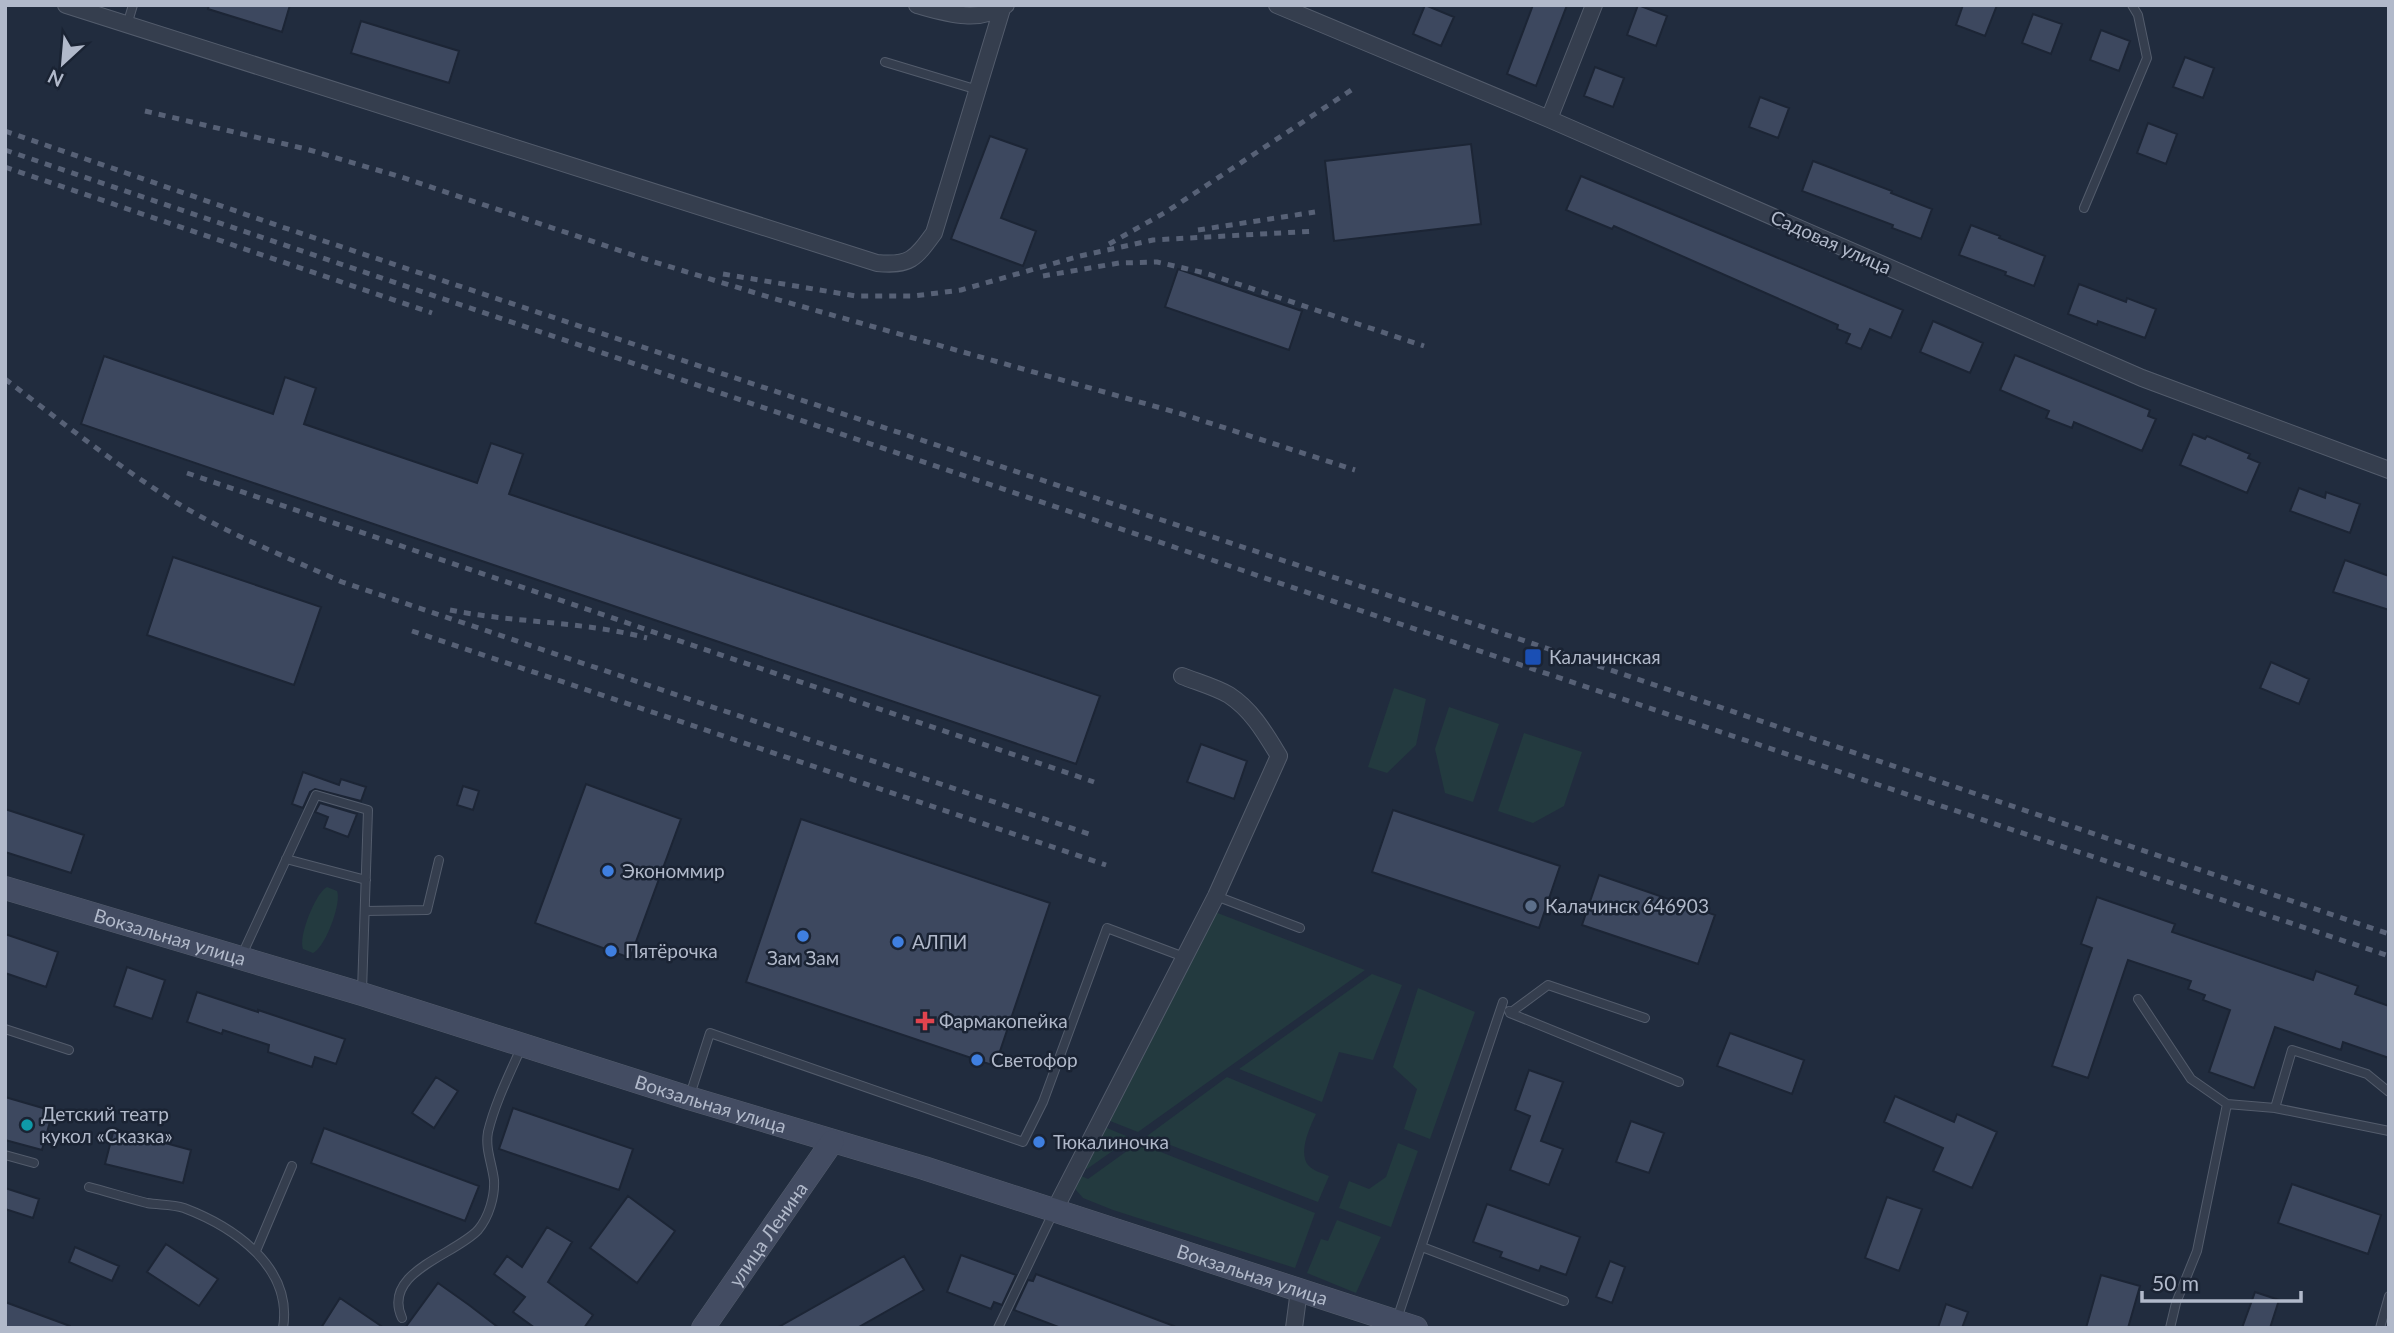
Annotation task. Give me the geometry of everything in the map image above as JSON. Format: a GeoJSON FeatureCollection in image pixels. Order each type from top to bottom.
{"type":"FeatureCollection","features":[{"type":"Feature","properties":{"kind":"main road","name":"Вокзальная улица"},"geometry":{"type":"LineString","coordinates":[[5,888],[241,957],[689,1098],[925,1168],[1406,1325]]}},
{"type":"Feature","properties":{"kind":"main road","name":"улица Ленина"},"geometry":{"type":"LineString","coordinates":[[703,1328],[832,1142]]}},
{"type":"Feature","properties":{"kind":"street"},"geometry":{"type":"LineString","coordinates":[[66,5],[877,263],[896,265],[917,256],[934,233],[1004,7]]}},
{"type":"Feature","properties":{"kind":"street"},"geometry":{"type":"LineString","coordinates":[[917,5],[956,16],[982,15],[1004,7]]}},
{"type":"Feature","properties":{"kind":"street","name":"Садовая улица"},"geometry":{"type":"LineString","coordinates":[[1277,5],[1549,120],[2142,378],[2389,470]]}},
{"type":"Feature","properties":{"kind":"street"},"geometry":{"type":"LineString","coordinates":[[1549,120],[1594,5]]}},
{"type":"Feature","properties":{"kind":"street"},"geometry":{"type":"LineString","coordinates":[[1054,1211],[1216,896],[1279,756],[1246,708],[1227,694],[1182,676]]}},
{"type":"Feature","properties":{"kind":"street"},"geometry":{"type":"LineString","coordinates":[[1294,1328],[1299,1290]]}},
{"type":"Feature","properties":{"kind":"lane"},"geometry":{"type":"LineString","coordinates":[[127,25],[133,5]]}},
{"type":"Feature","properties":{"kind":"lane"},"geometry":{"type":"LineString","coordinates":[[2084,208],[2147,58],[2138,15],[2132,5]]}},
{"type":"Feature","properties":{"kind":"lane"},"geometry":{"type":"LineString","coordinates":[[885,62],[978,90]]}},
{"type":"Feature","properties":{"kind":"lane"},"geometry":{"type":"LineString","coordinates":[[241,957],[316,795],[368,810],[362,994]]}},
{"type":"Feature","properties":{"kind":"lane"},"geometry":{"type":"LineString","coordinates":[[286,859],[366,880]]}},
{"type":"Feature","properties":{"kind":"lane"},"geometry":{"type":"LineString","coordinates":[[365,911],[428,910],[439,860]]}},
{"type":"Feature","properties":{"kind":"lane"},"geometry":{"type":"LineString","coordinates":[[1216,896],[1300,928]]}},
{"type":"Feature","properties":{"kind":"lane"},"geometry":{"type":"LineString","coordinates":[[689,1098],[710,1033],[1023,1142],[1043,1102],[1107,928],[1184,957]]}},
{"type":"Feature","properties":{"kind":"lane"},"geometry":{"type":"LineString","coordinates":[[1510,1013],[1548,985],[1645,1018]]}},
{"type":"Feature","properties":{"kind":"lane"},"geometry":{"type":"LineString","coordinates":[[2138,999],[2191,1079],[2227,1104],[2275,1108],[2389,1131]]}},
{"type":"Feature","properties":{"kind":"lane"},"geometry":{"type":"LineString","coordinates":[[1406,1325],[1422,1247],[1503,1002],[1510,1013],[1679,1082]]}},
{"type":"Feature","properties":{"kind":"lane"},"geometry":{"type":"LineString","coordinates":[[5,1029],[69,1050]]}},
{"type":"Feature","properties":{"kind":"lane"},"geometry":{"type":"LineString","coordinates":[[402,1318],[397,1308],[400,1292],[414,1273],[477,1231],[486,1216],[494,1181],[488,1154],[488,1136],[495,1111],[522,1045]]}},
{"type":"Feature","properties":{"kind":"lane"},"geometry":{"type":"LineString","coordinates":[[2275,1108],[2292,1050],[2367,1074],[2389,1092]]}},
{"type":"Feature","properties":{"kind":"lane"},"geometry":{"type":"LineString","coordinates":[[2170,1328],[2176,1303],[2197,1251],[2227,1104]]}},
{"type":"Feature","properties":{"kind":"lane"},"geometry":{"type":"LineString","coordinates":[[5,1155],[34,1163]]}},
{"type":"Feature","properties":{"kind":"lane"},"geometry":{"type":"LineString","coordinates":[[256,1251],[292,1166]]}},
{"type":"Feature","properties":{"kind":"lane"},"geometry":{"type":"LineString","coordinates":[[89,1187],[149,1203],[181,1207],[208,1219],[256,1251],[266,1262],[281,1289],[285,1309],[283,1328]]}},
{"type":"Feature","properties":{"kind":"lane"},"geometry":{"type":"LineString","coordinates":[[998,1328],[1054,1211]]}},
{"type":"Feature","properties":{"kind":"lane"},"geometry":{"type":"LineString","coordinates":[[1422,1247],[1564,1301]]}},
{"type":"Feature","properties":{"kind":"lane"},"geometry":{"type":"LineString","coordinates":[[2380,1328],[2389,1296]]}},
{"type":"Feature","properties":{"kind":"green space"},"geometry":{"type":"Polygon","coordinates":[[[1394,688],[1426,699],[1416,745],[1387,773],[1368,767],[1394,688]]]}},
{"type":"Feature","properties":{"kind":"green space"},"geometry":{"type":"Polygon","coordinates":[[[1449,707],[1499,724],[1473,802],[1445,793],[1435,749],[1449,707]]]}},
{"type":"Feature","properties":{"kind":"green space"},"geometry":{"type":"Polygon","coordinates":[[[1524,733],[1582,752],[1564,806],[1533,823],[1498,811],[1524,733]]]}},
{"type":"Feature","properties":{"kind":"green space"},"geometry":{"type":"Polygon","coordinates":[[[327,887],[337,891],[335,915],[323,943],[313,953],[303,949],[305,925],[318,897],[327,887]]]}},
{"type":"Feature","properties":{"kind":"green space"},"geometry":{"type":"Polygon","coordinates":[[[1215,912],[1365,970],[1138,1132],[1105,1119],[1215,912]]]}},
{"type":"Feature","properties":{"kind":"green space"},"geometry":{"type":"Polygon","coordinates":[[[1372,974],[1402,985],[1373,1060],[1339,1052],[1322,1102],[1239,1069],[1372,974]]]}},
{"type":"Feature","properties":{"kind":"green space"},"geometry":{"type":"Polygon","coordinates":[[[1418,988],[1475,1012],[1430,1139],[1404,1129],[1417,1089],[1393,1067],[1418,988]]]}},
{"type":"Feature","properties":{"kind":"green space"},"geometry":{"type":"Polygon","coordinates":[[[1227,1077],[1316,1114],[1304,1153],[1310,1167],[1329,1176],[1318,1202],[1147,1136],[1227,1077]]]}},
{"type":"Feature","properties":{"kind":"green space"},"geometry":{"type":"Polygon","coordinates":[[[1102,1126],[1131,1138],[1087,1169],[1080,1166],[1102,1126]]]}},
{"type":"Feature","properties":{"kind":"green space"},"geometry":{"type":"Polygon","coordinates":[[[1138,1143],[1315,1213],[1295,1268],[1113,1210],[1083,1198],[1076,1190],[1074,1183],[1077,1174],[1088,1179],[1138,1143]]]}},
{"type":"Feature","properties":{"kind":"green space"},"geometry":{"type":"Polygon","coordinates":[[[1398,1143],[1418,1151],[1391,1227],[1339,1208],[1349,1181],[1369,1189],[1386,1177],[1398,1143]]]}},
{"type":"Feature","properties":{"kind":"green space"},"geometry":{"type":"Polygon","coordinates":[[[1337,1220],[1381,1237],[1356,1293],[1307,1273],[1321,1239],[1328,1241],[1337,1220]]]}},
{"type":"Feature","properties":{"kind":"building"},"geometry":{"type":"Polygon","coordinates":[[[209,5],[290,5],[282,32],[208,9],[209,5]]]}},
{"type":"Feature","properties":{"kind":"building"},"geometry":{"type":"Polygon","coordinates":[[[1425,5],[1454,17],[1441,46],[1413,34],[1425,5]]]}},
{"type":"Feature","properties":{"kind":"building"},"geometry":{"type":"Polygon","coordinates":[[[1533,5],[1567,5],[1536,86],[1507,74],[1533,5]]]}},
{"type":"Feature","properties":{"kind":"building"},"geometry":{"type":"Polygon","coordinates":[[[1638,5],[1667,16],[1656,46],[1627,35],[1638,5]]]}},
{"type":"Feature","properties":{"kind":"building"},"geometry":{"type":"Polygon","coordinates":[[[1963,5],[1997,5],[1985,36],[1956,25],[1963,5]]]}},
{"type":"Feature","properties":{"kind":"building"},"geometry":{"type":"Polygon","coordinates":[[[2033,14],[2062,24],[2051,54],[2022,43],[2033,14]]]}},
{"type":"Feature","properties":{"kind":"building"},"geometry":{"type":"Polygon","coordinates":[[[361,21],[459,51],[449,83],[351,53],[361,21]]]}},
{"type":"Feature","properties":{"kind":"building"},"geometry":{"type":"Polygon","coordinates":[[[2101,30],[2130,41],[2119,71],[2090,60],[2101,30]]]}},
{"type":"Feature","properties":{"kind":"building"},"geometry":{"type":"Polygon","coordinates":[[[2185,57],[2214,68],[2203,98],[2173,87],[2185,57]]]}},
{"type":"Feature","properties":{"kind":"building"},"geometry":{"type":"Polygon","coordinates":[[[1595,67],[1624,78],[1613,107],[1584,96],[1595,67]]]}},
{"type":"Feature","properties":{"kind":"building"},"geometry":{"type":"Polygon","coordinates":[[[1760,97],[1789,108],[1778,138],[1749,127],[1760,97]]]}},
{"type":"Feature","properties":{"kind":"building"},"geometry":{"type":"Polygon","coordinates":[[[2148,123],[2177,134],[2166,164],[2137,153],[2148,123]]]}},
{"type":"Feature","properties":{"kind":"building"},"geometry":{"type":"Polygon","coordinates":[[[990,136],[1027,149],[1001,218],[1036,231],[1023,266],[951,239],[990,136]]]}},
{"type":"Feature","properties":{"kind":"building"},"geometry":{"type":"Polygon","coordinates":[[[1471,144],[1481,224],[1334,241],[1325,161],[1471,144]]]}},
{"type":"Feature","properties":{"kind":"building"},"geometry":{"type":"Polygon","coordinates":[[[1813,161],[1932,209],[1921,239],[1892,228],[1893,225],[1802,191],[1813,161]]]}},
{"type":"Feature","properties":{"kind":"building"},"geometry":{"type":"Polygon","coordinates":[[[1581,176],[1903,310],[1891,338],[1870,329],[1861,349],[1846,343],[1850,334],[1837,329],[1838,325],[1614,226],[1612,229],[1566,210],[1581,176]]]}},
{"type":"Feature","properties":{"kind":"building"},"geometry":{"type":"Polygon","coordinates":[[[1971,225],[2045,256],[2034,286],[2005,275],[2006,272],[1959,255],[1971,225]]]}},
{"type":"Feature","properties":{"kind":"building"},"geometry":{"type":"Polygon","coordinates":[[[1178,269],[1302,311],[1289,350],[1165,307],[1178,269]]]}},
{"type":"Feature","properties":{"kind":"building"},"geometry":{"type":"Polygon","coordinates":[[[2079,284],[2126,302],[2127,298],[2156,309],[2145,338],[2098,321],[2097,325],[2068,314],[2079,284]]]}},
{"type":"Feature","properties":{"kind":"building"},"geometry":{"type":"Polygon","coordinates":[[[1933,321],[1983,343],[1970,373],[1920,352],[1933,321]]]}},
{"type":"Feature","properties":{"kind":"building"},"geometry":{"type":"Polygon","coordinates":[[[2015,355],[2150,410],[2148,416],[2156,419],[2142,451],[2074,422],[2072,428],[2046,418],[2049,411],[2000,390],[2015,355]]]}},
{"type":"Feature","properties":{"kind":"building"},"geometry":{"type":"Polygon","coordinates":[[[104,356],[273,414],[285,377],[316,388],[304,424],[477,483],[491,443],[523,454],[509,494],[1100,696],[1076,764],[81,424],[104,356]]]}},
{"type":"Feature","properties":{"kind":"building"},"geometry":{"type":"Polygon","coordinates":[[[2193,434],[2205,439],[2207,436],[2250,454],[2248,458],[2260,463],[2247,493],[2180,465],[2193,434]]]}},
{"type":"Feature","properties":{"kind":"building"},"geometry":{"type":"Polygon","coordinates":[[[2299,488],[2325,498],[2326,492],[2360,504],[2350,533],[2290,511],[2299,488]]]}},
{"type":"Feature","properties":{"kind":"building"},"geometry":{"type":"Polygon","coordinates":[[[173,557],[321,607],[294,685],[147,635],[173,557]]]}},
{"type":"Feature","properties":{"kind":"building"},"geometry":{"type":"Polygon","coordinates":[[[2345,560],[2389,576],[2389,610],[2333,592],[2345,560]]]}},
{"type":"Feature","properties":{"kind":"building"},"geometry":{"type":"Polygon","coordinates":[[[2271,662],[2309,679],[2299,704],[2260,688],[2271,662]]]}},
{"type":"Feature","properties":{"kind":"building"},"geometry":{"type":"Polygon","coordinates":[[[1201,744],[1247,761],[1234,799],[1187,782],[1201,744]]]}},
{"type":"Feature","properties":{"kind":"building"},"geometry":{"type":"Polygon","coordinates":[[[303,772],[339,785],[341,779],[366,787],[361,801],[315,789],[310,792],[303,808],[292,804],[303,772]]]}},
{"type":"Feature","properties":{"kind":"building","name":"Экономмир"},"geometry":{"type":"Polygon","coordinates":[[[586,784],[681,819],[630,958],[535,923],[586,784]]]}},
{"type":"Feature","properties":{"kind":"building"},"geometry":{"type":"Polygon","coordinates":[[[463,786],[479,791],[473,810],[457,805],[463,786]]]}},
{"type":"Feature","properties":{"kind":"building"},"geometry":{"type":"Polygon","coordinates":[[[320,803],[357,814],[348,837],[324,828],[328,817],[315,812],[320,803]]]}},
{"type":"Feature","properties":{"kind":"building"},"geometry":{"type":"Polygon","coordinates":[[[5,809],[84,835],[71,873],[5,852],[5,809]]]}},
{"type":"Feature","properties":{"kind":"building"},"geometry":{"type":"Polygon","coordinates":[[[1393,810],[1560,866],[1539,928],[1372,872],[1393,810]]]}},
{"type":"Feature","properties":{"kind":"building","name":"АЛПИ"},"geometry":{"type":"Polygon","coordinates":[[[801,819],[1050,903],[995,1066],[746,982],[801,819]]]}},
{"type":"Feature","properties":{"kind":"building"},"geometry":{"type":"Polygon","coordinates":[[[1599,875],[1715,915],[1698,964],[1582,925],[1599,875]]]}},
{"type":"Feature","properties":{"kind":"building"},"geometry":{"type":"Polygon","coordinates":[[[2097,897],[2175,924],[2172,932],[2313,980],[2316,971],[2358,986],[2355,994],[2389,1006],[2389,1058],[2343,1042],[2341,1050],[2275,1027],[2254,1088],[2209,1072],[2230,1010],[2203,1000],[2205,995],[2188,989],[2191,981],[2128,960],[2088,1078],[2052,1066],[2092,948],[2081,944],[2097,897]]]}},
{"type":"Feature","properties":{"kind":"building"},"geometry":{"type":"Polygon","coordinates":[[[5,934],[58,952],[46,987],[5,973],[5,934]]]}},
{"type":"Feature","properties":{"kind":"building"},"geometry":{"type":"Polygon","coordinates":[[[127,967],[165,980],[152,1019],[114,1006],[127,967]]]}},
{"type":"Feature","properties":{"kind":"building"},"geometry":{"type":"Polygon","coordinates":[[[197,992],[345,1039],[336,1064],[315,1057],[312,1067],[268,1052],[269,1045],[223,1030],[222,1034],[187,1022],[197,992]]]}},
{"type":"Feature","properties":{"kind":"building"},"geometry":{"type":"Polygon","coordinates":[[[1730,1033],[1804,1060],[1792,1094],[1717,1066],[1730,1033]]]}},
{"type":"Feature","properties":{"kind":"building"},"geometry":{"type":"Polygon","coordinates":[[[1529,1070],[1563,1082],[1541,1141],[1563,1149],[1549,1185],[1510,1170],[1530,1116],[1515,1110],[1529,1070]]]}},
{"type":"Feature","properties":{"kind":"building"},"geometry":{"type":"Polygon","coordinates":[[[436,1077],[458,1091],[434,1128],[412,1113],[436,1077]]]}},
{"type":"Feature","properties":{"kind":"building"},"geometry":{"type":"Polygon","coordinates":[[[1895,1096],[1954,1122],[1957,1114],[1997,1132],[1972,1188],[1933,1171],[1943,1148],[1884,1122],[1895,1096]]]}},
{"type":"Feature","properties":{"kind":"building","name":"Детский театр кукол «Сказка»"},"geometry":{"type":"Polygon","coordinates":[[[5,1097],[53,1111],[42,1150],[5,1140],[5,1097]]]}},
{"type":"Feature","properties":{"kind":"building"},"geometry":{"type":"Polygon","coordinates":[[[513,1108],[633,1149],[619,1190],[499,1149],[513,1108]]]}},
{"type":"Feature","properties":{"kind":"building"},"geometry":{"type":"Polygon","coordinates":[[[1631,1121],[1664,1133],[1649,1173],[1616,1162],[1631,1121]]]}},
{"type":"Feature","properties":{"kind":"building"},"geometry":{"type":"Polygon","coordinates":[[[324,1128],[479,1186],[465,1221],[311,1163],[324,1128]]]}},
{"type":"Feature","properties":{"kind":"building"},"geometry":{"type":"Polygon","coordinates":[[[114,1129],[191,1150],[183,1183],[105,1164],[114,1129]]]}},
{"type":"Feature","properties":{"kind":"building"},"geometry":{"type":"Polygon","coordinates":[[[2292,1184],[2381,1215],[2368,1254],[2278,1223],[2292,1184]]]}},
{"type":"Feature","properties":{"kind":"building"},"geometry":{"type":"Polygon","coordinates":[[[5,1188],[39,1199],[33,1218],[5,1209],[5,1188]]]}},
{"type":"Feature","properties":{"kind":"building"},"geometry":{"type":"Polygon","coordinates":[[[628,1196],[675,1231],[637,1283],[590,1248],[628,1196]]]}},
{"type":"Feature","properties":{"kind":"building"},"geometry":{"type":"Polygon","coordinates":[[[1887,1197],[1922,1209],[1899,1271],[1865,1258],[1887,1197]]]}},
{"type":"Feature","properties":{"kind":"building"},"geometry":{"type":"Polygon","coordinates":[[[1487,1204],[1580,1237],[1566,1275],[1541,1266],[1539,1271],[1500,1257],[1502,1252],[1473,1242],[1487,1204]]]}},
{"type":"Feature","properties":{"kind":"building"},"geometry":{"type":"Polygon","coordinates":[[[547,1227],[572,1242],[548,1282],[593,1315],[584,1328],[535,1328],[513,1312],[525,1297],[494,1274],[507,1256],[522,1267],[547,1227]]]}},
{"type":"Feature","properties":{"kind":"building"},"geometry":{"type":"Polygon","coordinates":[[[166,1244],[218,1279],[199,1306],[147,1272],[166,1244]]]}},
{"type":"Feature","properties":{"kind":"building"},"geometry":{"type":"Polygon","coordinates":[[[75,1247],[119,1266],[112,1281],[69,1262],[75,1247]]]}},
{"type":"Feature","properties":{"kind":"building"},"geometry":{"type":"Polygon","coordinates":[[[961,1255],[1016,1275],[1002,1305],[994,1302],[991,1309],[947,1292],[961,1255]]]}},
{"type":"Feature","properties":{"kind":"building"},"geometry":{"type":"Polygon","coordinates":[[[904,1256],[924,1290],[857,1328],[777,1328],[904,1256]]]}},
{"type":"Feature","properties":{"kind":"building"},"geometry":{"type":"Polygon","coordinates":[[[1610,1261],[1625,1267],[1612,1303],[1596,1297],[1610,1261]]]}},
{"type":"Feature","properties":{"kind":"building"},"geometry":{"type":"Polygon","coordinates":[[[1036,1274],[1174,1326],[1061,1328],[1014,1310],[1028,1280],[1033,1281],[1036,1274]]]}},
{"type":"Feature","properties":{"kind":"building"},"geometry":{"type":"Polygon","coordinates":[[[2101,1275],[2140,1286],[2128,1328],[2086,1328],[2101,1275]]]}},
{"type":"Feature","properties":{"kind":"building"},"geometry":{"type":"Polygon","coordinates":[[[438,1283],[469,1305],[499,1328],[405,1328],[438,1283]]]}},
{"type":"Feature","properties":{"kind":"building"},"geometry":{"type":"Polygon","coordinates":[[[2255,1292],[2279,1300],[2270,1328],[2242,1328],[2255,1292]]]}},
{"type":"Feature","properties":{"kind":"building"},"geometry":{"type":"Polygon","coordinates":[[[340,1298],[384,1328],[321,1328],[340,1298]]]}},
{"type":"Feature","properties":{"kind":"building"},"geometry":{"type":"Polygon","coordinates":[[[5,1302],[70,1326],[70,1328],[5,1328],[5,1302]]]}},
{"type":"Feature","properties":{"kind":"building"},"geometry":{"type":"Polygon","coordinates":[[[1946,1304],[1968,1312],[1962,1328],[1938,1328],[1946,1304]]]}},
{"type":"Feature","properties":{"kind":"railway"},"geometry":{"type":"LineString","coordinates":[[1109,244],[1166,212],[1356,87]]}},
{"type":"Feature","properties":{"kind":"railway"},"geometry":{"type":"LineString","coordinates":[[145,111],[306,149],[401,177],[648,260],[772,298],[1182,414],[1355,470]]}},
{"type":"Feature","properties":{"kind":"railway"},"geometry":{"type":"LineString","coordinates":[[5,131],[282,227],[1537,645],[2389,934]]}},
{"type":"Feature","properties":{"kind":"railway"},"geometry":{"type":"LineString","coordinates":[[5,150],[1530,668],[2389,956]]}},
{"type":"Feature","properties":{"kind":"railway"},"geometry":{"type":"LineString","coordinates":[[5,167],[432,313]]}},
{"type":"Feature","properties":{"kind":"railway"},"geometry":{"type":"LineString","coordinates":[[1198,230],[1315,212]]}},
{"type":"Feature","properties":{"kind":"railway"},"geometry":{"type":"LineString","coordinates":[[723,274],[856,296],[914,296],[961,290],[1080,256],[1153,240],[1316,231]]}},
{"type":"Feature","properties":{"kind":"railway"},"geometry":{"type":"LineString","coordinates":[[1043,276],[1119,263],[1157,262],[1205,273],[1424,346]]}},
{"type":"Feature","properties":{"kind":"railway"},"geometry":{"type":"LineString","coordinates":[[5,379],[106,455],[169,498],[232,533],[342,582],[1095,836]]}},
{"type":"Feature","properties":{"kind":"railway"},"geometry":{"type":"LineString","coordinates":[[187,473],[1094,782]]}},
{"type":"Feature","properties":{"kind":"railway"},"geometry":{"type":"LineString","coordinates":[[450,610],[598,628],[647,638]]}},
{"type":"Feature","properties":{"kind":"railway"},"geometry":{"type":"LineString","coordinates":[[412,631],[1106,865]]}},
{"type":"Feature","properties":{"kind":"place","name":"Калачинская"},"geometry":{"type":"Point","coordinates":[1533,657]}},
{"type":"Feature","properties":{"kind":"place","name":"Экономмир"},"geometry":{"type":"Point","coordinates":[608,871]}},
{"type":"Feature","properties":{"kind":"place","name":"Калачинск 646903"},"geometry":{"type":"Point","coordinates":[1531,906]}},
{"type":"Feature","properties":{"kind":"place","name":"Зам Зам"},"geometry":{"type":"Point","coordinates":[803,936]}},
{"type":"Feature","properties":{"kind":"place","name":"АЛПИ"},"geometry":{"type":"Point","coordinates":[898,942]}},
{"type":"Feature","properties":{"kind":"place","name":"Пятёрочка"},"geometry":{"type":"Point","coordinates":[611,951]}},
{"type":"Feature","properties":{"kind":"place","name":"Фармакопейка"},"geometry":{"type":"Point","coordinates":[925,1021]}},
{"type":"Feature","properties":{"kind":"place","name":"Светофор"},"geometry":{"type":"Point","coordinates":[977,1060]}},
{"type":"Feature","properties":{"kind":"place","name":"Детский театр кукол «Сказка»"},"geometry":{"type":"Point","coordinates":[27,1125]}},
{"type":"Feature","properties":{"kind":"place","name":"Тюкалиночка"},"geometry":{"type":"Point","coordinates":[1039,1142]}}]}
